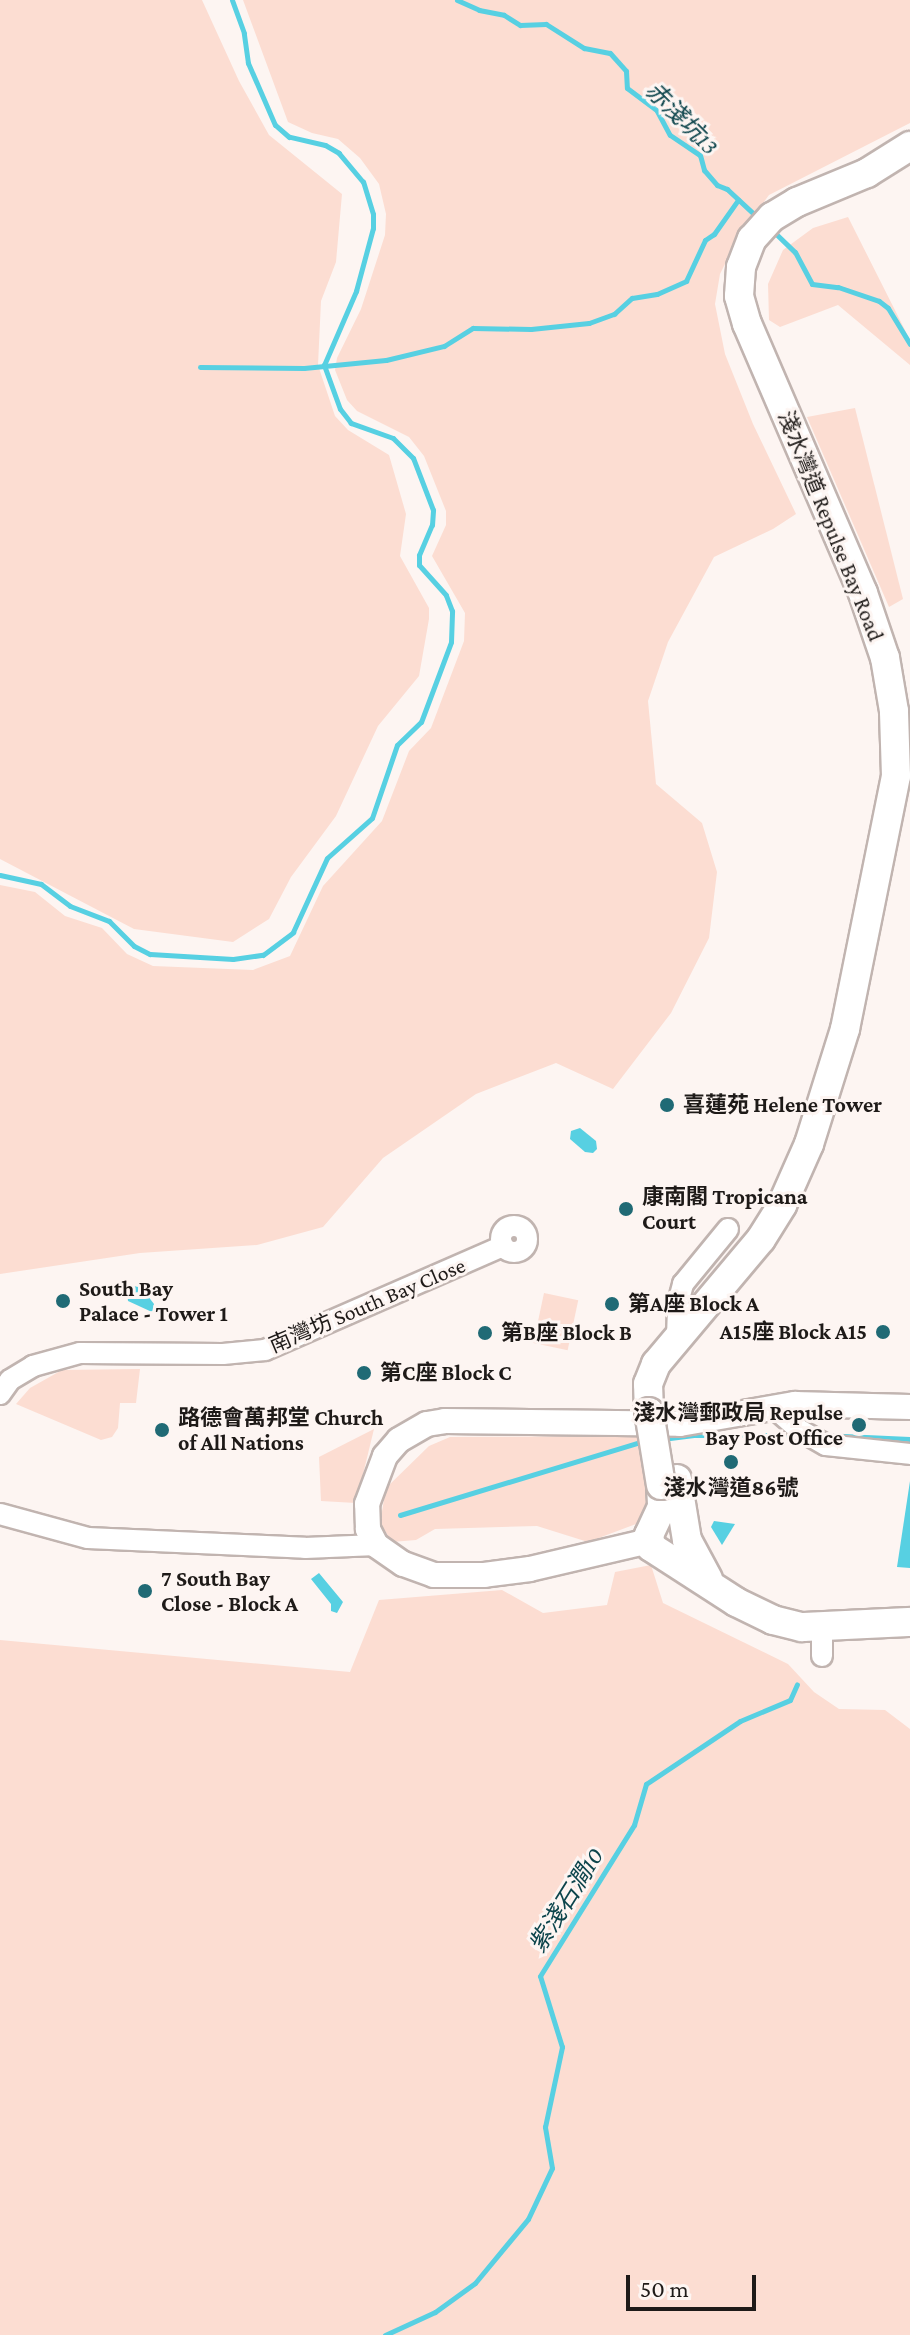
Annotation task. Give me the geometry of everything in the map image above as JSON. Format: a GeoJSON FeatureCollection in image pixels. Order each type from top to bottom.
{"type":"FeatureCollection","features":[{"type":"Feature","properties":{"kind":"main road","name":"淺水灣道 Repulse Bay Road"},"geometry":{"type":"LineString","coordinates":[[717,1588],[697,1563],[686,1534],[669,1482],[658,1411],[647,1392],[652,1372],[677,1337],[769,1227],[806,1152],[845,1029],[896,776],[892,693],[882,650],[863,593],[747,324],[739,296],[741,267],[752,239],[772,217],[797,202],[867,173],[910,146]]}},
{"type":"Feature","properties":{"kind":"main road","name":"淺水灣道 Repulse Bay Road"},"geometry":{"type":"LineString","coordinates":[[669,1482],[654,1541],[736,1602],[822,1642],[910,1622]]}},
{"type":"Feature","properties":{"kind":"main road"},"geometry":{"type":"LineString","coordinates":[[654,1541],[670,1519],[686,1534]]}},
{"type":"Feature","properties":{"kind":"street"},"geometry":{"type":"LineString","coordinates":[[677,1337],[683,1284],[728,1229]]}},
{"type":"Feature","properties":{"kind":"street","name":"南灣坊 South Bay Close"},"geometry":{"type":"LineString","coordinates":[[0,1394],[10,1380],[33,1366],[80,1353],[223,1354],[265,1350],[503,1246]]}},
{"type":"Feature","properties":{"kind":"street"},"geometry":{"type":"LineString","coordinates":[[654,1541],[567,1563],[457,1577],[416,1571],[390,1557],[376,1545],[368,1529],[367,1517],[376,1475],[399,1440],[427,1424],[445,1421],[680,1424],[836,1403],[910,1407]]}},
{"type":"Feature","properties":{"kind":"street"},"geometry":{"type":"LineString","coordinates":[[778,1412],[811,1438],[826,1445],[910,1454]]}},
{"type":"Feature","properties":{"kind":"street"},"geometry":{"type":"LineString","coordinates":[[0,1514],[74,1537],[305,1548],[376,1545]]}},
{"type":"Feature","properties":{"kind":"shaded area"},"geometry":{"type":"Polygon","coordinates":[[[0,0],[202,0],[239,81],[269,135],[342,194],[336,262],[321,301],[318,365],[335,416],[348,430],[389,455],[406,514],[400,556],[429,608],[429,619],[419,676],[378,726],[336,816],[291,877],[269,919],[233,942],[134,929],[0,859],[0,0]]]}},
{"type":"Feature","properties":{"kind":"shaded area"},"geometry":{"type":"Polygon","coordinates":[[[243,0],[910,0],[910,123],[769,195],[739,236],[720,274],[715,304],[725,354],[753,424],[796,514],[773,529],[714,557],[668,642],[648,701],[656,784],[702,823],[717,872],[709,938],[671,1013],[613,1089],[556,1063],[476,1094],[383,1158],[323,1227],[257,1245],[140,1253],[0,1274],[0,885],[35,892],[65,916],[102,928],[127,954],[153,966],[253,970],[290,956],[323,886],[382,821],[409,751],[431,728],[464,641],[465,613],[432,556],[446,525],[446,511],[424,456],[409,437],[357,411],[347,400],[335,370],[337,358],[361,309],[385,235],[386,214],[379,184],[360,158],[338,139],[312,133],[288,122],[243,0]]]}},
{"type":"Feature","properties":{"kind":"shaded area"},"geometry":{"type":"Polygon","coordinates":[[[848,217],[910,340],[910,365],[838,305],[780,327],[769,320],[768,284],[783,250],[813,228],[848,217]]]}},
{"type":"Feature","properties":{"kind":"shaded area"},"geometry":{"type":"Polygon","coordinates":[[[855,408],[903,599],[889,607],[807,417],[855,408]]]}},
{"type":"Feature","properties":{"kind":"shaded area"},"geometry":{"type":"Polygon","coordinates":[[[544,1293],[578,1300],[568,1350],[533,1343],[544,1293]]]}},
{"type":"Feature","properties":{"kind":"shaded area"},"geometry":{"type":"Polygon","coordinates":[[[140,1369],[136,1403],[120,1403],[118,1428],[112,1437],[101,1440],[16,1404],[30,1388],[62,1370],[140,1369]]]}},
{"type":"Feature","properties":{"kind":"shaded area"},"geometry":{"type":"Polygon","coordinates":[[[374,1429],[356,1503],[321,1501],[319,1457],[374,1429]]]}},
{"type":"Feature","properties":{"kind":"shaded area"},"geometry":{"type":"Polygon","coordinates":[[[638,1436],[652,1518],[588,1542],[537,1526],[435,1529],[416,1540],[392,1542],[380,1523],[386,1488],[429,1446],[450,1437],[638,1436]]]}},
{"type":"Feature","properties":{"kind":"shaded area"},"geometry":{"type":"Polygon","coordinates":[[[651,1565],[663,1603],[788,1664],[814,1692],[839,1709],[885,1710],[910,1729],[910,2335],[0,2335],[0,1640],[350,1672],[379,1600],[502,1590],[543,1613],[607,1605],[615,1572],[651,1565]]]}},
{"type":"Feature","properties":{"kind":"water"},"geometry":{"type":"Polygon","coordinates":[[[580,1128],[596,1141],[597,1149],[593,1153],[585,1152],[570,1139],[571,1131],[580,1128]]]}},
{"type":"Feature","properties":{"kind":"water"},"geometry":{"type":"Polygon","coordinates":[[[132,1286],[141,1287],[154,1304],[152,1312],[128,1301],[127,1291],[132,1286]]]}},
{"type":"Feature","properties":{"kind":"water"},"geometry":{"type":"Polygon","coordinates":[[[910,1481],[910,1568],[897,1567],[910,1481]]]}},
{"type":"Feature","properties":{"kind":"water"},"geometry":{"type":"Polygon","coordinates":[[[714,1521],[735,1524],[722,1545],[711,1527],[714,1521]]]}},
{"type":"Feature","properties":{"kind":"water"},"geometry":{"type":"Polygon","coordinates":[[[319,1573],[343,1602],[337,1613],[331,1611],[331,1604],[311,1579],[319,1573]]]}},
{"type":"Feature","properties":{"kind":"waterway"},"geometry":{"type":"LineString","coordinates":[[0,875],[41,884],[70,906],[109,921],[134,946],[150,954],[233,959],[263,955],[293,932],[327,858],[372,818],[397,745],[421,722],[451,642],[452,611],[446,595],[419,565],[419,555],[432,525],[433,510],[413,458],[393,438],[351,423],[340,409],[324,365],[356,291],[373,228],[373,214],[363,182],[339,153],[325,145],[289,137],[275,125],[248,63],[244,33],[232,0]]}},
{"type":"Feature","properties":{"kind":"waterway","name":"赤淺坑13"},"geometry":{"type":"LineString","coordinates":[[457,0],[479,10],[504,15],[520,25],[546,24],[584,48],[610,53],[626,71],[627,88],[657,111],[670,135],[700,155],[704,170],[717,185],[727,189],[755,215]]}},
{"type":"Feature","properties":{"kind":"waterway"},"geometry":{"type":"LineString","coordinates":[[200,367],[304,368],[386,360],[444,346],[473,328],[531,329],[589,323],[614,314],[632,298],[657,294],[686,281],[705,240],[714,234],[738,200]]}},
{"type":"Feature","properties":{"kind":"waterway","name":"赤淺坑13"},"geometry":{"type":"LineString","coordinates":[[773,231],[795,252],[812,284],[838,287],[879,301],[888,308],[910,344]]}},
{"type":"Feature","properties":{"kind":"waterway"},"geometry":{"type":"LineString","coordinates":[[662,1439],[696,1435],[796,1435]]}},
{"type":"Feature","properties":{"kind":"waterway"},"geometry":{"type":"LineString","coordinates":[[822,1435],[910,1439]]}},
{"type":"Feature","properties":{"kind":"waterway"},"geometry":{"type":"LineString","coordinates":[[400,1515],[644,1441]]}},
{"type":"Feature","properties":{"kind":"waterway","name":"紫淺石澗10"},"geometry":{"type":"LineString","coordinates":[[385,2335],[435,2312],[475,2283],[528,2219],[552,2168],[545,2127],[562,2047],[540,1976],[634,1825],[646,1784],[740,1721],[790,1700],[797,1684]]}},
{"type":"Feature","properties":{"kind":"place","name":"喜蓮苑 Helene Tower"},"geometry":{"type":"Point","coordinates":[667,1105]}},
{"type":"Feature","properties":{"kind":"place","name":"康南閣 Tropicana Court"},"geometry":{"type":"Point","coordinates":[626,1209]}},
{"type":"Feature","properties":{"kind":"place","name":"South Bay Palace - Tower 1"},"geometry":{"type":"Point","coordinates":[63,1301]}},
{"type":"Feature","properties":{"kind":"place","name":"第A座 Block A"},"geometry":{"type":"Point","coordinates":[612,1304]}},
{"type":"Feature","properties":{"kind":"place","name":"A15座 Block A15"},"geometry":{"type":"Point","coordinates":[883,1332]}},
{"type":"Feature","properties":{"kind":"place","name":"第B座 Block B"},"geometry":{"type":"Point","coordinates":[485,1333]}},
{"type":"Feature","properties":{"kind":"place","name":"第C座 Block C"},"geometry":{"type":"Point","coordinates":[364,1373]}},
{"type":"Feature","properties":{"kind":"place","name":"淺水灣郵政局 Repulse Bay Post Office"},"geometry":{"type":"Point","coordinates":[859,1425]}},
{"type":"Feature","properties":{"kind":"place","name":"路德會萬邦堂 Church of All Nations"},"geometry":{"type":"Point","coordinates":[162,1430]}},
{"type":"Feature","properties":{"kind":"place","name":"淺水灣道86號"},"geometry":{"type":"Point","coordinates":[731,1462]}},
{"type":"Feature","properties":{"kind":"place","name":"7 South Bay Close - Block A"},"geometry":{"type":"Point","coordinates":[145,1591]}}]}
